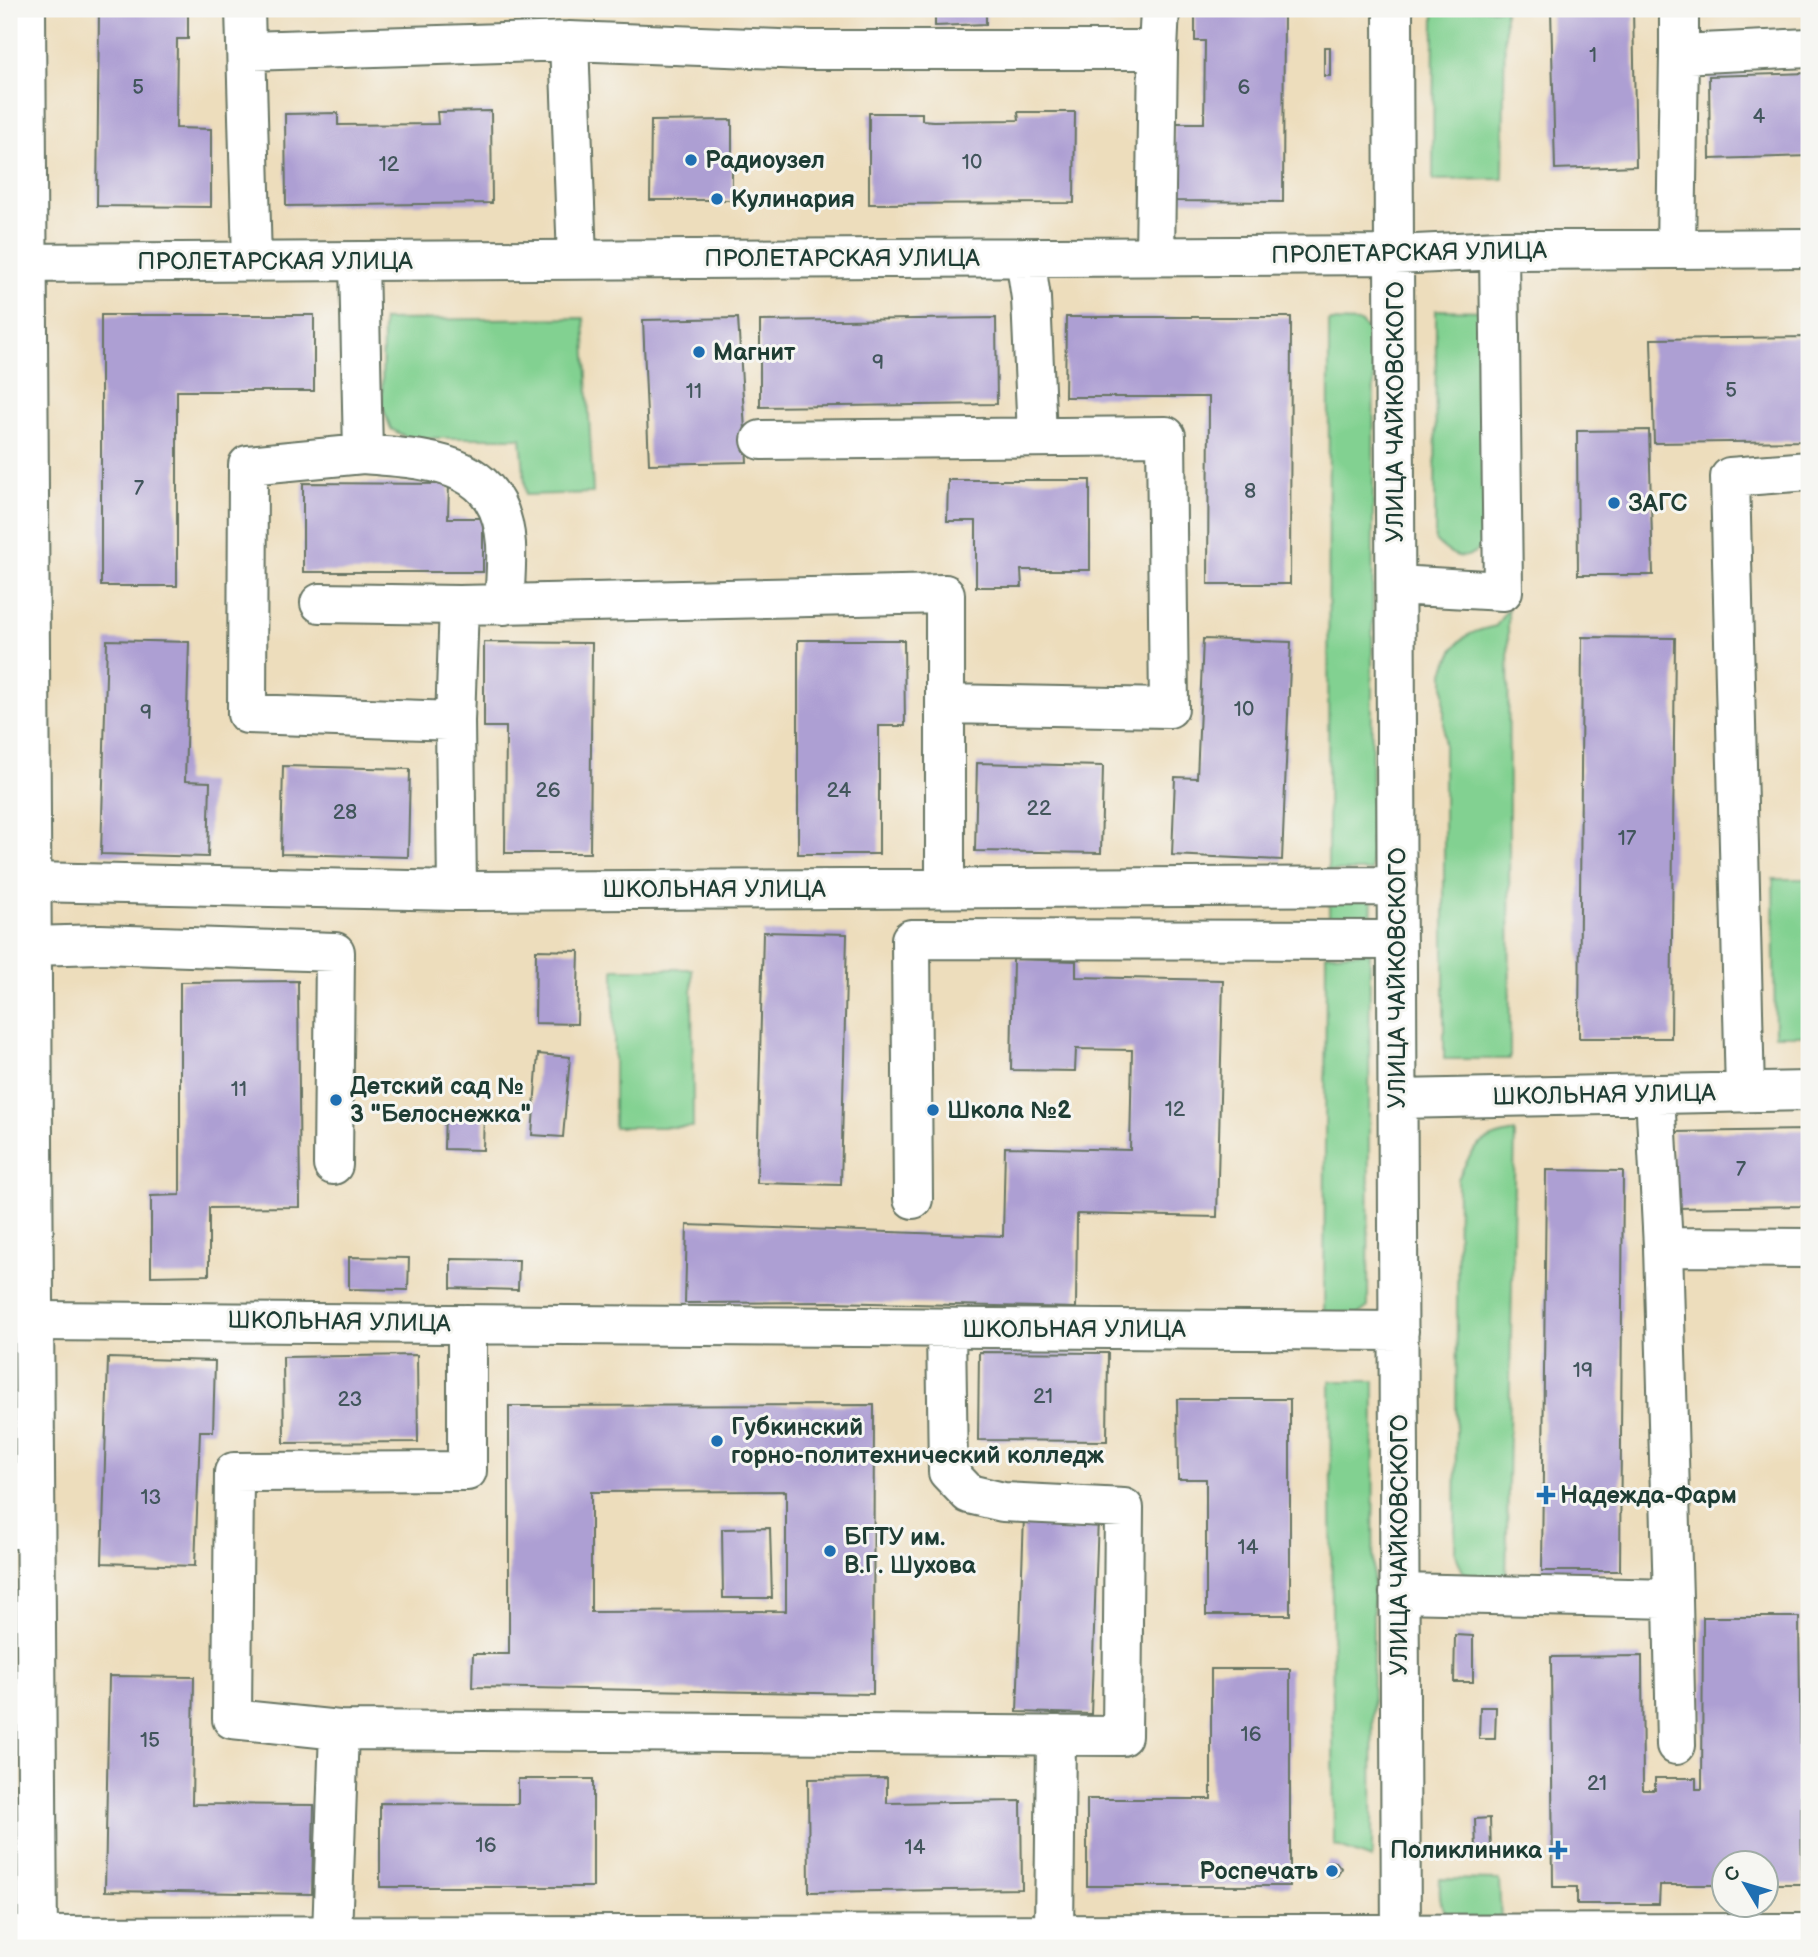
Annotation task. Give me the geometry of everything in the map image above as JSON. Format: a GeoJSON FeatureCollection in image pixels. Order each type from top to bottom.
{"type":"FeatureCollection","features":[{"type":"Feature","properties":{"kind":"street"},"geometry":{"type":"LineString","coordinates":[[26,9],[18,263],[19,679],[32,882],[34,1321],[22,1529],[28,1940],[332,1935],[1054,1934],[1401,1941],[1809,1933]]}},
{"type":"Feature","properties":{"kind":"street"},"geometry":{"type":"LineString","coordinates":[[245,9],[252,261]]}},
{"type":"Feature","properties":{"kind":"street"},"geometry":{"type":"LineString","coordinates":[[1155,256],[1160,9]]}},
{"type":"Feature","properties":{"kind":"street","name":"УЛИЦА ЧАЙКОВСКОГО"},"geometry":{"type":"LineString","coordinates":[[1393,9],[1401,1941]]}},
{"type":"Feature","properties":{"kind":"street"},"geometry":{"type":"LineString","coordinates":[[1676,249],[1679,9]]}},
{"type":"Feature","properties":{"kind":"street"},"geometry":{"type":"LineString","coordinates":[[248,51],[569,41],[805,50],[1158,50]]}},
{"type":"Feature","properties":{"kind":"street"},"geometry":{"type":"LineString","coordinates":[[569,41],[578,259]]}},
{"type":"Feature","properties":{"kind":"street"},"geometry":{"type":"LineString","coordinates":[[1679,54],[1809,48]]}},
{"type":"Feature","properties":{"kind":"street","name":"ПРОЛЕТАРСКАЯ УЛИЦА"},"geometry":{"type":"LineString","coordinates":[[18,263],[1395,255],[1499,250],[1809,248]]}},
{"type":"Feature","properties":{"kind":"street"},"geometry":{"type":"LineString","coordinates":[[1396,585],[1503,591],[1499,250]]}},
{"type":"Feature","properties":{"kind":"street"},"geometry":{"type":"LineString","coordinates":[[1025,257],[1031,298],[1037,436]]}},
{"type":"Feature","properties":{"kind":"street"},"geometry":{"type":"LineString","coordinates":[[359,261],[363,454]]}},
{"type":"Feature","properties":{"kind":"street"},"geometry":{"type":"LineString","coordinates":[[761,440],[1166,436],[1169,708],[945,704]]}},
{"type":"Feature","properties":{"kind":"street"},"geometry":{"type":"LineString","coordinates":[[455,721],[247,714],[248,465],[363,454],[431,460],[463,471],[481,482],[495,500],[503,519],[506,546],[504,605]]}},
{"type":"Feature","properties":{"kind":"street"},"geometry":{"type":"LineString","coordinates":[[1745,1093],[1730,477],[1809,471]]}},
{"type":"Feature","properties":{"kind":"street"},"geometry":{"type":"LineString","coordinates":[[320,603],[459,606],[945,594],[945,888]]}},
{"type":"Feature","properties":{"kind":"street"},"geometry":{"type":"LineString","coordinates":[[457,891],[455,721],[459,606]]}},
{"type":"Feature","properties":{"kind":"street","name":"ШКОЛЬНАЯ УЛИЦА"},"geometry":{"type":"LineString","coordinates":[[32,882],[457,891],[1397,886]]}},
{"type":"Feature","properties":{"kind":"street"},"geometry":{"type":"LineString","coordinates":[[913,1199],[911,939],[1397,940]]}},
{"type":"Feature","properties":{"kind":"street"},"geometry":{"type":"LineString","coordinates":[[32,946],[100,944],[335,952],[334,1165]]}},
{"type":"Feature","properties":{"kind":"street","name":"ШКОЛЬНАЯ УЛИЦА"},"geometry":{"type":"LineString","coordinates":[[1398,1099],[1809,1091]]}},
{"type":"Feature","properties":{"kind":"street"},"geometry":{"type":"LineString","coordinates":[[1655,1094],[1663,1247],[1676,1745]]}},
{"type":"Feature","properties":{"kind":"street"},"geometry":{"type":"LineString","coordinates":[[1663,1247],[1809,1248]]}},
{"type":"Feature","properties":{"kind":"street","name":"ШКОЛЬНАЯ УЛИЦА"},"geometry":{"type":"LineString","coordinates":[[34,1321],[1399,1331]]}},
{"type":"Feature","properties":{"kind":"street"},"geometry":{"type":"LineString","coordinates":[[467,1324],[467,1471],[233,1472],[232,1719],[339,1730],[1122,1736],[1124,1508],[1003,1502],[969,1494],[948,1472],[946,1328]]}},
{"type":"Feature","properties":{"kind":"street"},"geometry":{"type":"LineString","coordinates":[[1399,1593],[1673,1599]]}},
{"type":"Feature","properties":{"kind":"street"},"geometry":{"type":"LineString","coordinates":[[332,1935],[339,1730]]}},
{"type":"Feature","properties":{"kind":"street"},"geometry":{"type":"LineString","coordinates":[[1054,1934],[1056,1735]]}},
{"type":"Feature","properties":{"kind":"green space"},"geometry":{"type":"Polygon","coordinates":[[[1434,9],[1505,9],[1503,179],[1433,180],[1434,9]]]}},
{"type":"Feature","properties":{"kind":"green space"},"geometry":{"type":"Polygon","coordinates":[[[1436,310],[1490,311],[1487,540],[1468,556],[1455,555],[1435,540],[1436,310]]]}},
{"type":"Feature","properties":{"kind":"green space"},"geometry":{"type":"Polygon","coordinates":[[[584,318],[593,493],[526,495],[521,438],[408,438],[391,429],[382,405],[383,320],[584,318]]]}},
{"type":"Feature","properties":{"kind":"green space"},"geometry":{"type":"Polygon","coordinates":[[[1329,321],[1360,322],[1374,337],[1371,871],[1328,871],[1329,321]]]}},
{"type":"Feature","properties":{"kind":"green space"},"geometry":{"type":"Polygon","coordinates":[[[1508,608],[1510,1059],[1444,1059],[1444,672],[1452,652],[1462,640],[1475,632],[1496,626],[1508,608]]]}},
{"type":"Feature","properties":{"kind":"green space"},"geometry":{"type":"Polygon","coordinates":[[[1773,879],[1809,879],[1809,1035],[1775,1035],[1773,879]]]}},
{"type":"Feature","properties":{"kind":"green space"},"geometry":{"type":"Polygon","coordinates":[[[1329,892],[1372,894],[1371,927],[1329,927],[1329,892]]]}},
{"type":"Feature","properties":{"kind":"green space"},"geometry":{"type":"Polygon","coordinates":[[[1370,952],[1368,1307],[1352,1319],[1324,1317],[1326,954],[1370,952]]]}},
{"type":"Feature","properties":{"kind":"green space"},"geometry":{"type":"Polygon","coordinates":[[[614,969],[692,969],[693,1127],[614,1127],[614,969]]]}},
{"type":"Feature","properties":{"kind":"green space"},"geometry":{"type":"Polygon","coordinates":[[[1515,1132],[1506,1583],[1478,1579],[1463,1572],[1455,1553],[1458,1179],[1468,1159],[1485,1141],[1515,1132]]]}},
{"type":"Feature","properties":{"kind":"green space"},"geometry":{"type":"Polygon","coordinates":[[[1330,1381],[1374,1381],[1372,1859],[1334,1845],[1330,1381]]]}},
{"type":"Feature","properties":{"kind":"green space"},"geometry":{"type":"Polygon","coordinates":[[[1440,1879],[1499,1880],[1501,1921],[1454,1921],[1441,1903],[1440,1879]]]}},
{"type":"Feature","properties":{"kind":"building"},"geometry":{"type":"Polygon","coordinates":[[[99,9],[188,9],[188,39],[177,39],[176,128],[211,129],[211,207],[97,206],[99,9]]]}},
{"type":"Feature","properties":{"kind":"building"},"geometry":{"type":"Polygon","coordinates":[[[935,9],[986,9],[986,24],[935,26],[935,9]]]}},
{"type":"Feature","properties":{"kind":"building"},"geometry":{"type":"Polygon","coordinates":[[[1195,9],[1284,9],[1283,202],[1173,201],[1174,123],[1204,123],[1205,41],[1195,41],[1195,9]]]}},
{"type":"Feature","properties":{"kind":"building"},"geometry":{"type":"Polygon","coordinates":[[[1551,9],[1633,9],[1636,166],[1555,169],[1551,9]]]}},
{"type":"Feature","properties":{"kind":"building"},"geometry":{"type":"Polygon","coordinates":[[[1324,47],[1330,47],[1330,76],[1324,76],[1324,47]]]}},
{"type":"Feature","properties":{"kind":"building"},"geometry":{"type":"Polygon","coordinates":[[[1809,73],[1809,156],[1710,159],[1709,76],[1809,73]]]}},
{"type":"Feature","properties":{"kind":"building"},"geometry":{"type":"Polygon","coordinates":[[[491,111],[492,203],[286,206],[285,114],[338,113],[338,125],[438,124],[437,112],[491,111]]]}},
{"type":"Feature","properties":{"kind":"building"},"geometry":{"type":"Polygon","coordinates":[[[1018,112],[1075,112],[1074,203],[869,204],[869,113],[922,113],[922,120],[933,121],[1019,120],[1018,112]]]}},
{"type":"Feature","properties":{"kind":"building","name":"Радиоузел"},"geometry":{"type":"Polygon","coordinates":[[[732,120],[732,200],[650,200],[651,121],[732,120]]]}},
{"type":"Feature","properties":{"kind":"building"},"geometry":{"type":"Polygon","coordinates":[[[101,315],[314,315],[314,391],[177,391],[177,586],[101,586],[101,315]]]}},
{"type":"Feature","properties":{"kind":"building"},"geometry":{"type":"Polygon","coordinates":[[[1066,317],[1291,317],[1290,584],[1208,584],[1209,397],[1065,397],[1066,317]]]}},
{"type":"Feature","properties":{"kind":"building"},"geometry":{"type":"Polygon","coordinates":[[[738,318],[747,462],[649,464],[643,320],[738,318]]]}},
{"type":"Feature","properties":{"kind":"building"},"geometry":{"type":"Polygon","coordinates":[[[996,318],[997,404],[760,407],[760,321],[996,318]]]}},
{"type":"Feature","properties":{"kind":"building"},"geometry":{"type":"Polygon","coordinates":[[[1809,337],[1809,441],[1654,443],[1651,339],[1809,337]]]}},
{"type":"Feature","properties":{"kind":"building","name":"ЗАГС"},"geometry":{"type":"Polygon","coordinates":[[[1649,430],[1653,575],[1578,575],[1577,431],[1649,430]]]}},
{"type":"Feature","properties":{"kind":"building"},"geometry":{"type":"Polygon","coordinates":[[[948,480],[1090,480],[1090,570],[1021,570],[1022,587],[976,587],[976,521],[947,521],[948,480]]]}},
{"type":"Feature","properties":{"kind":"building"},"geometry":{"type":"Polygon","coordinates":[[[303,483],[449,484],[448,518],[483,518],[483,572],[303,572],[303,483]]]}},
{"type":"Feature","properties":{"kind":"building"},"geometry":{"type":"Polygon","coordinates":[[[1582,637],[1675,638],[1671,1038],[1579,1038],[1582,637]]]}},
{"type":"Feature","properties":{"kind":"building"},"geometry":{"type":"Polygon","coordinates":[[[1203,639],[1291,642],[1282,860],[1172,855],[1175,777],[1197,778],[1203,639]]]}},
{"type":"Feature","properties":{"kind":"building"},"geometry":{"type":"Polygon","coordinates":[[[107,640],[189,642],[185,781],[210,782],[208,857],[101,854],[107,640]]]}},
{"type":"Feature","properties":{"kind":"building"},"geometry":{"type":"Polygon","coordinates":[[[798,640],[904,640],[905,726],[879,726],[879,854],[798,854],[798,640]]]}},
{"type":"Feature","properties":{"kind":"building"},"geometry":{"type":"Polygon","coordinates":[[[484,642],[592,643],[590,853],[505,853],[506,727],[484,727],[484,642]]]}},
{"type":"Feature","properties":{"kind":"building"},"geometry":{"type":"Polygon","coordinates":[[[977,763],[1103,766],[1101,853],[975,851],[977,763]]]}},
{"type":"Feature","properties":{"kind":"building"},"geometry":{"type":"Polygon","coordinates":[[[283,766],[410,769],[408,857],[281,854],[283,766]]]}},
{"type":"Feature","properties":{"kind":"building"},"geometry":{"type":"Polygon","coordinates":[[[763,932],[847,934],[841,1185],[757,1183],[763,932]]]}},
{"type":"Feature","properties":{"kind":"building"},"geometry":{"type":"Polygon","coordinates":[[[536,950],[579,951],[577,1024],[535,1023],[536,950]]]}},
{"type":"Feature","properties":{"kind":"building"},"geometry":{"type":"Polygon","coordinates":[[[1013,959],[1076,961],[1076,977],[1223,980],[1217,1217],[1077,1214],[1076,1308],[831,1302],[685,1303],[687,1225],[1003,1236],[1005,1147],[1130,1150],[1132,1050],[1076,1049],[1075,1071],[1011,1070],[1013,959]]]}},
{"type":"Feature","properties":{"kind":"building"},"geometry":{"type":"Polygon","coordinates":[[[298,981],[300,1207],[209,1208],[209,1275],[151,1276],[151,1196],[180,1195],[180,982],[298,981]]]}},
{"type":"Feature","properties":{"kind":"building"},"geometry":{"type":"Polygon","coordinates":[[[538,1054],[570,1057],[563,1137],[532,1135],[538,1054]]]}},
{"type":"Feature","properties":{"kind":"building"},"geometry":{"type":"Polygon","coordinates":[[[445,1111],[484,1112],[483,1150],[444,1149],[445,1111]]]}},
{"type":"Feature","properties":{"kind":"building"},"geometry":{"type":"Polygon","coordinates":[[[1809,1130],[1809,1206],[1674,1208],[1673,1132],[1809,1130]]]}},
{"type":"Feature","properties":{"kind":"building"},"geometry":{"type":"Polygon","coordinates":[[[1546,1170],[1623,1171],[1620,1571],[1542,1571],[1546,1170]]]}},
{"type":"Feature","properties":{"kind":"building"},"geometry":{"type":"Polygon","coordinates":[[[349,1257],[409,1258],[408,1290],[349,1289],[349,1257]]]}},
{"type":"Feature","properties":{"kind":"building"},"geometry":{"type":"Polygon","coordinates":[[[451,1259],[519,1260],[518,1290],[451,1288],[451,1259]]]}},
{"type":"Feature","properties":{"kind":"building"},"geometry":{"type":"Polygon","coordinates":[[[979,1352],[1108,1353],[1107,1441],[978,1440],[979,1352]]]}},
{"type":"Feature","properties":{"kind":"building"},"geometry":{"type":"Polygon","coordinates":[[[417,1355],[418,1442],[284,1443],[283,1357],[417,1355]]]}},
{"type":"Feature","properties":{"kind":"building"},"geometry":{"type":"Polygon","coordinates":[[[108,1358],[215,1361],[213,1431],[200,1431],[195,1566],[102,1563],[108,1358]]]}},
{"type":"Feature","properties":{"kind":"building"},"geometry":{"type":"Polygon","coordinates":[[[1177,1399],[1290,1399],[1290,1615],[1206,1615],[1206,1479],[1178,1479],[1177,1399]]]}},
{"type":"Feature","properties":{"kind":"building","name":"БГТУ им. В.Г. Шухова"},"geometry":{"type":"Polygon","coordinates":[[[874,1405],[873,1694],[472,1687],[473,1654],[509,1654],[509,1406],[874,1405]],[[786,1491],[591,1492],[591,1612],[786,1611],[786,1491]]]}},
{"type":"Feature","properties":{"kind":"building"},"geometry":{"type":"Polygon","coordinates":[[[1024,1516],[1098,1518],[1091,1714],[1017,1712],[1024,1516]]]}},
{"type":"Feature","properties":{"kind":"building"},"geometry":{"type":"Polygon","coordinates":[[[770,1528],[772,1598],[723,1598],[722,1529],[770,1528]]]}},
{"type":"Feature","properties":{"kind":"building"},"geometry":{"type":"Polygon","coordinates":[[[1703,1617],[1799,1617],[1802,1884],[1780,1884],[1780,1848],[1710,1848],[1710,1885],[1660,1885],[1659,1904],[1577,1904],[1577,1887],[1553,1887],[1551,1657],[1642,1656],[1643,1790],[1655,1790],[1655,1778],[1696,1778],[1696,1789],[1702,1789],[1703,1617]]]}},
{"type":"Feature","properties":{"kind":"building"},"geometry":{"type":"Polygon","coordinates":[[[1455,1635],[1473,1636],[1473,1682],[1454,1682],[1455,1635]]]}},
{"type":"Feature","properties":{"kind":"building"},"geometry":{"type":"Polygon","coordinates":[[[1211,1669],[1290,1669],[1290,1886],[1087,1886],[1087,1799],[1211,1799],[1211,1669]]]}},
{"type":"Feature","properties":{"kind":"building"},"geometry":{"type":"Polygon","coordinates":[[[109,1676],[194,1677],[192,1804],[314,1805],[312,1894],[105,1891],[109,1676]]]}},
{"type":"Feature","properties":{"kind":"building"},"geometry":{"type":"Polygon","coordinates":[[[1480,1707],[1496,1707],[1495,1739],[1479,1739],[1480,1707]]]}},
{"type":"Feature","properties":{"kind":"building"},"geometry":{"type":"Polygon","coordinates":[[[887,1778],[887,1803],[1021,1801],[1022,1889],[809,1892],[808,1779],[887,1778]]]}},
{"type":"Feature","properties":{"kind":"building"},"geometry":{"type":"Polygon","coordinates":[[[518,1779],[593,1779],[593,1887],[380,1887],[380,1803],[518,1804],[518,1779]]]}},
{"type":"Feature","properties":{"kind":"building"},"geometry":{"type":"Polygon","coordinates":[[[1490,1818],[1491,1851],[1476,1851],[1475,1819],[1490,1818]]]}},
{"type":"Feature","properties":{"kind":"building","name":"Роспечать"},"geometry":{"type":"Polygon","coordinates":[[[1329,1861],[1336,1862],[1341,1868],[1338,1875],[1332,1877],[1326,1874],[1324,1867],[1329,1861]]]}},
{"type":"Feature","properties":{"kind":"place","name":"Радиоузел"},"geometry":{"type":"Point","coordinates":[691,160]}},
{"type":"Feature","properties":{"kind":"place","name":"Кулинария"},"geometry":{"type":"Point","coordinates":[717,199]}},
{"type":"Feature","properties":{"kind":"place","name":"Магнит"},"geometry":{"type":"Point","coordinates":[699,352]}},
{"type":"Feature","properties":{"kind":"place","name":"ЗАГС"},"geometry":{"type":"Point","coordinates":[1614,503]}},
{"type":"Feature","properties":{"kind":"place","name":"Детский сад № 3 \"Белоснежка\""},"geometry":{"type":"Point","coordinates":[336,1100]}},
{"type":"Feature","properties":{"kind":"place","name":"Школа №2"},"geometry":{"type":"Point","coordinates":[933,1110]}},
{"type":"Feature","properties":{"kind":"place","name":"Губкинский горно-политехнический колледж"},"geometry":{"type":"Point","coordinates":[717,1441]}},
{"type":"Feature","properties":{"kind":"place","name":"Надежда-Фарм"},"geometry":{"type":"Point","coordinates":[1546,1495]}},
{"type":"Feature","properties":{"kind":"place","name":"БГТУ им. В.Г. Шухова"},"geometry":{"type":"Point","coordinates":[830,1551]}},
{"type":"Feature","properties":{"kind":"place","name":"Поликлиника"},"geometry":{"type":"Point","coordinates":[1558,1850]}},
{"type":"Feature","properties":{"kind":"place","name":"Роспечать"},"geometry":{"type":"Point","coordinates":[1332,1871]}}]}
